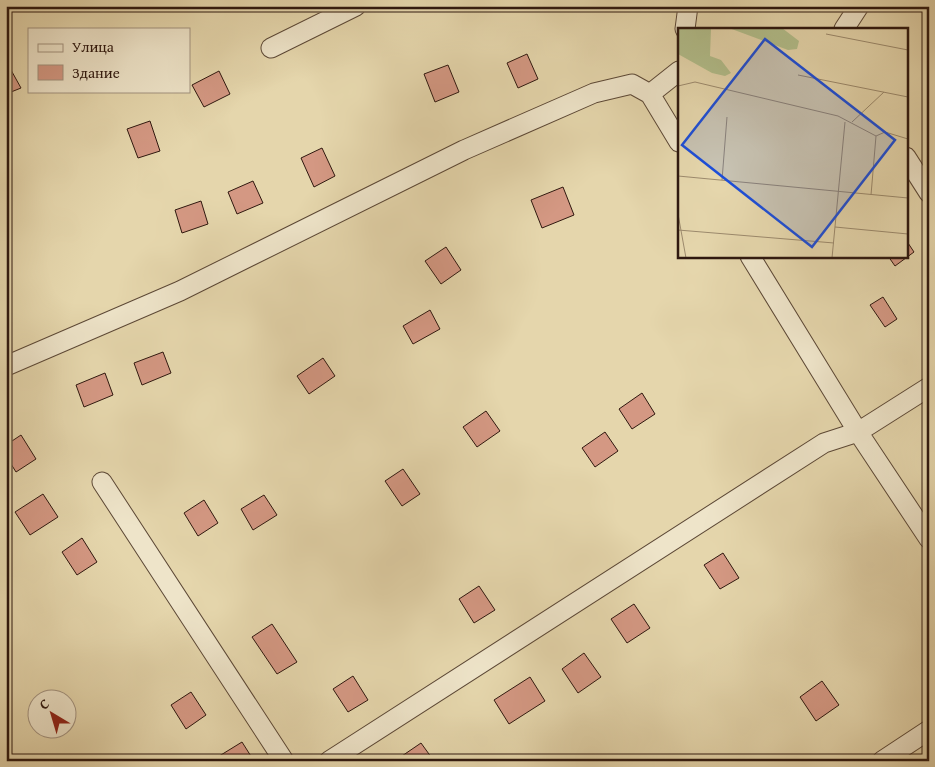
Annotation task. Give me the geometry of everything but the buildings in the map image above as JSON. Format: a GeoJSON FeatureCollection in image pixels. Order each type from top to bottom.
{"type":"FeatureCollection","features":[{"type":"Feature","properties":{"kind":"street"},"geometry":{"type":"LineString","coordinates":[[270,48],[356,6]]}},
{"type":"Feature","properties":{"kind":"street"},"geometry":{"type":"LineString","coordinates":[[684,28],[688,6]]}},
{"type":"Feature","properties":{"kind":"street"},"geometry":{"type":"LineString","coordinates":[[845,28],[859,6]]}},
{"type":"Feature","properties":{"kind":"street"},"geometry":{"type":"LineString","coordinates":[[650,94],[678,70]]}},
{"type":"Feature","properties":{"kind":"street"},"geometry":{"type":"LineString","coordinates":[[6,366],[180,291],[464,150],[594,93],[632,84],[650,94],[678,140]]}},
{"type":"Feature","properties":{"kind":"street"},"geometry":{"type":"LineString","coordinates":[[908,160],[929,193]]}},
{"type":"Feature","properties":{"kind":"street"},"geometry":{"type":"LineString","coordinates":[[751,258],[858,432],[929,538]]}},
{"type":"Feature","properties":{"kind":"street"},"geometry":{"type":"LineString","coordinates":[[329,761],[824,443],[858,432],[929,387]]}},
{"type":"Feature","properties":{"kind":"street"},"geometry":{"type":"LineString","coordinates":[[102,482],[284,761]]}},
{"type":"Feature","properties":{"kind":"street"},"geometry":{"type":"LineString","coordinates":[[882,761],[929,730]]}}]}
